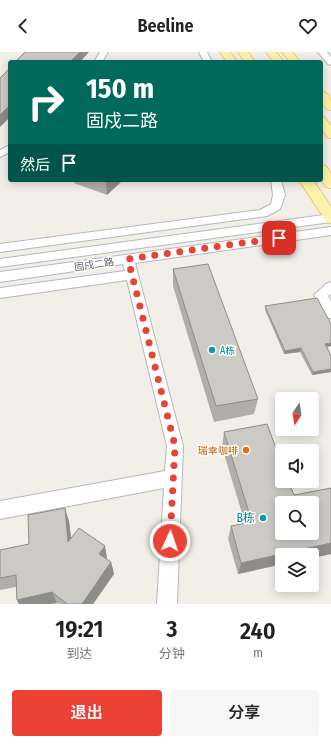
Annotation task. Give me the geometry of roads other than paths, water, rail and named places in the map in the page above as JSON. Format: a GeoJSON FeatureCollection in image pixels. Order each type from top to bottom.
{"type":"FeatureCollection","features":[{"type":"Feature","properties":{"kind":"main road"},"geometry":{"type":"LineString","coordinates":[[271,52],[277,60]]}},
{"type":"Feature","properties":{"kind":"main road"},"geometry":{"type":"LineString","coordinates":[[287,52],[293,60]]}},
{"type":"Feature","properties":{"kind":"main road"},"geometry":{"type":"LineString","coordinates":[[323,97],[331,107]]}},
{"type":"Feature","properties":{"kind":"main road"},"geometry":{"type":"LineString","coordinates":[[323,123],[331,134]]}},
{"type":"Feature","properties":{"kind":"main road"},"geometry":{"type":"LineString","coordinates":[[323,172],[331,184]]}},
{"type":"Feature","properties":{"kind":"main road"},"geometry":{"type":"LineString","coordinates":[[307,182],[331,218]]}},
{"type":"Feature","properties":{"kind":"street"},"geometry":{"type":"LineString","coordinates":[[322,52],[331,62]]}},
{"type":"Feature","properties":{"kind":"street"},"geometry":{"type":"LineString","coordinates":[[0,248],[263,213],[276,206],[279,195],[276,182]]}},
{"type":"Feature","properties":{"kind":"street","name":"固戍二路"},"geometry":{"type":"LineString","coordinates":[[0,263],[331,218]]}},
{"type":"Feature","properties":{"kind":"street","name":"固戍二路"},"geometry":{"type":"LineString","coordinates":[[0,277],[130,267],[331,231]]}},
{"type":"Feature","properties":{"kind":"street"},"geometry":{"type":"LineString","coordinates":[[0,293],[130,267],[175,446],[167,604]]}},
{"type":"Feature","properties":{"kind":"street"},"geometry":{"type":"LineString","coordinates":[[331,287],[321,295],[331,313]]}},
{"type":"Feature","properties":{"kind":"street"},"geometry":{"type":"LineString","coordinates":[[0,510],[173,478]]}},
{"type":"Feature","properties":{"kind":"place","name":"A栋"},"geometry":{"type":"Point","coordinates":[212,350]}},
{"type":"Feature","properties":{"kind":"place","name":"瑞幸咖啡"},"geometry":{"type":"Point","coordinates":[246,450]}},
{"type":"Feature","properties":{"kind":"place","name":"B栋"},"geometry":{"type":"Point","coordinates":[263,518]}}]}
